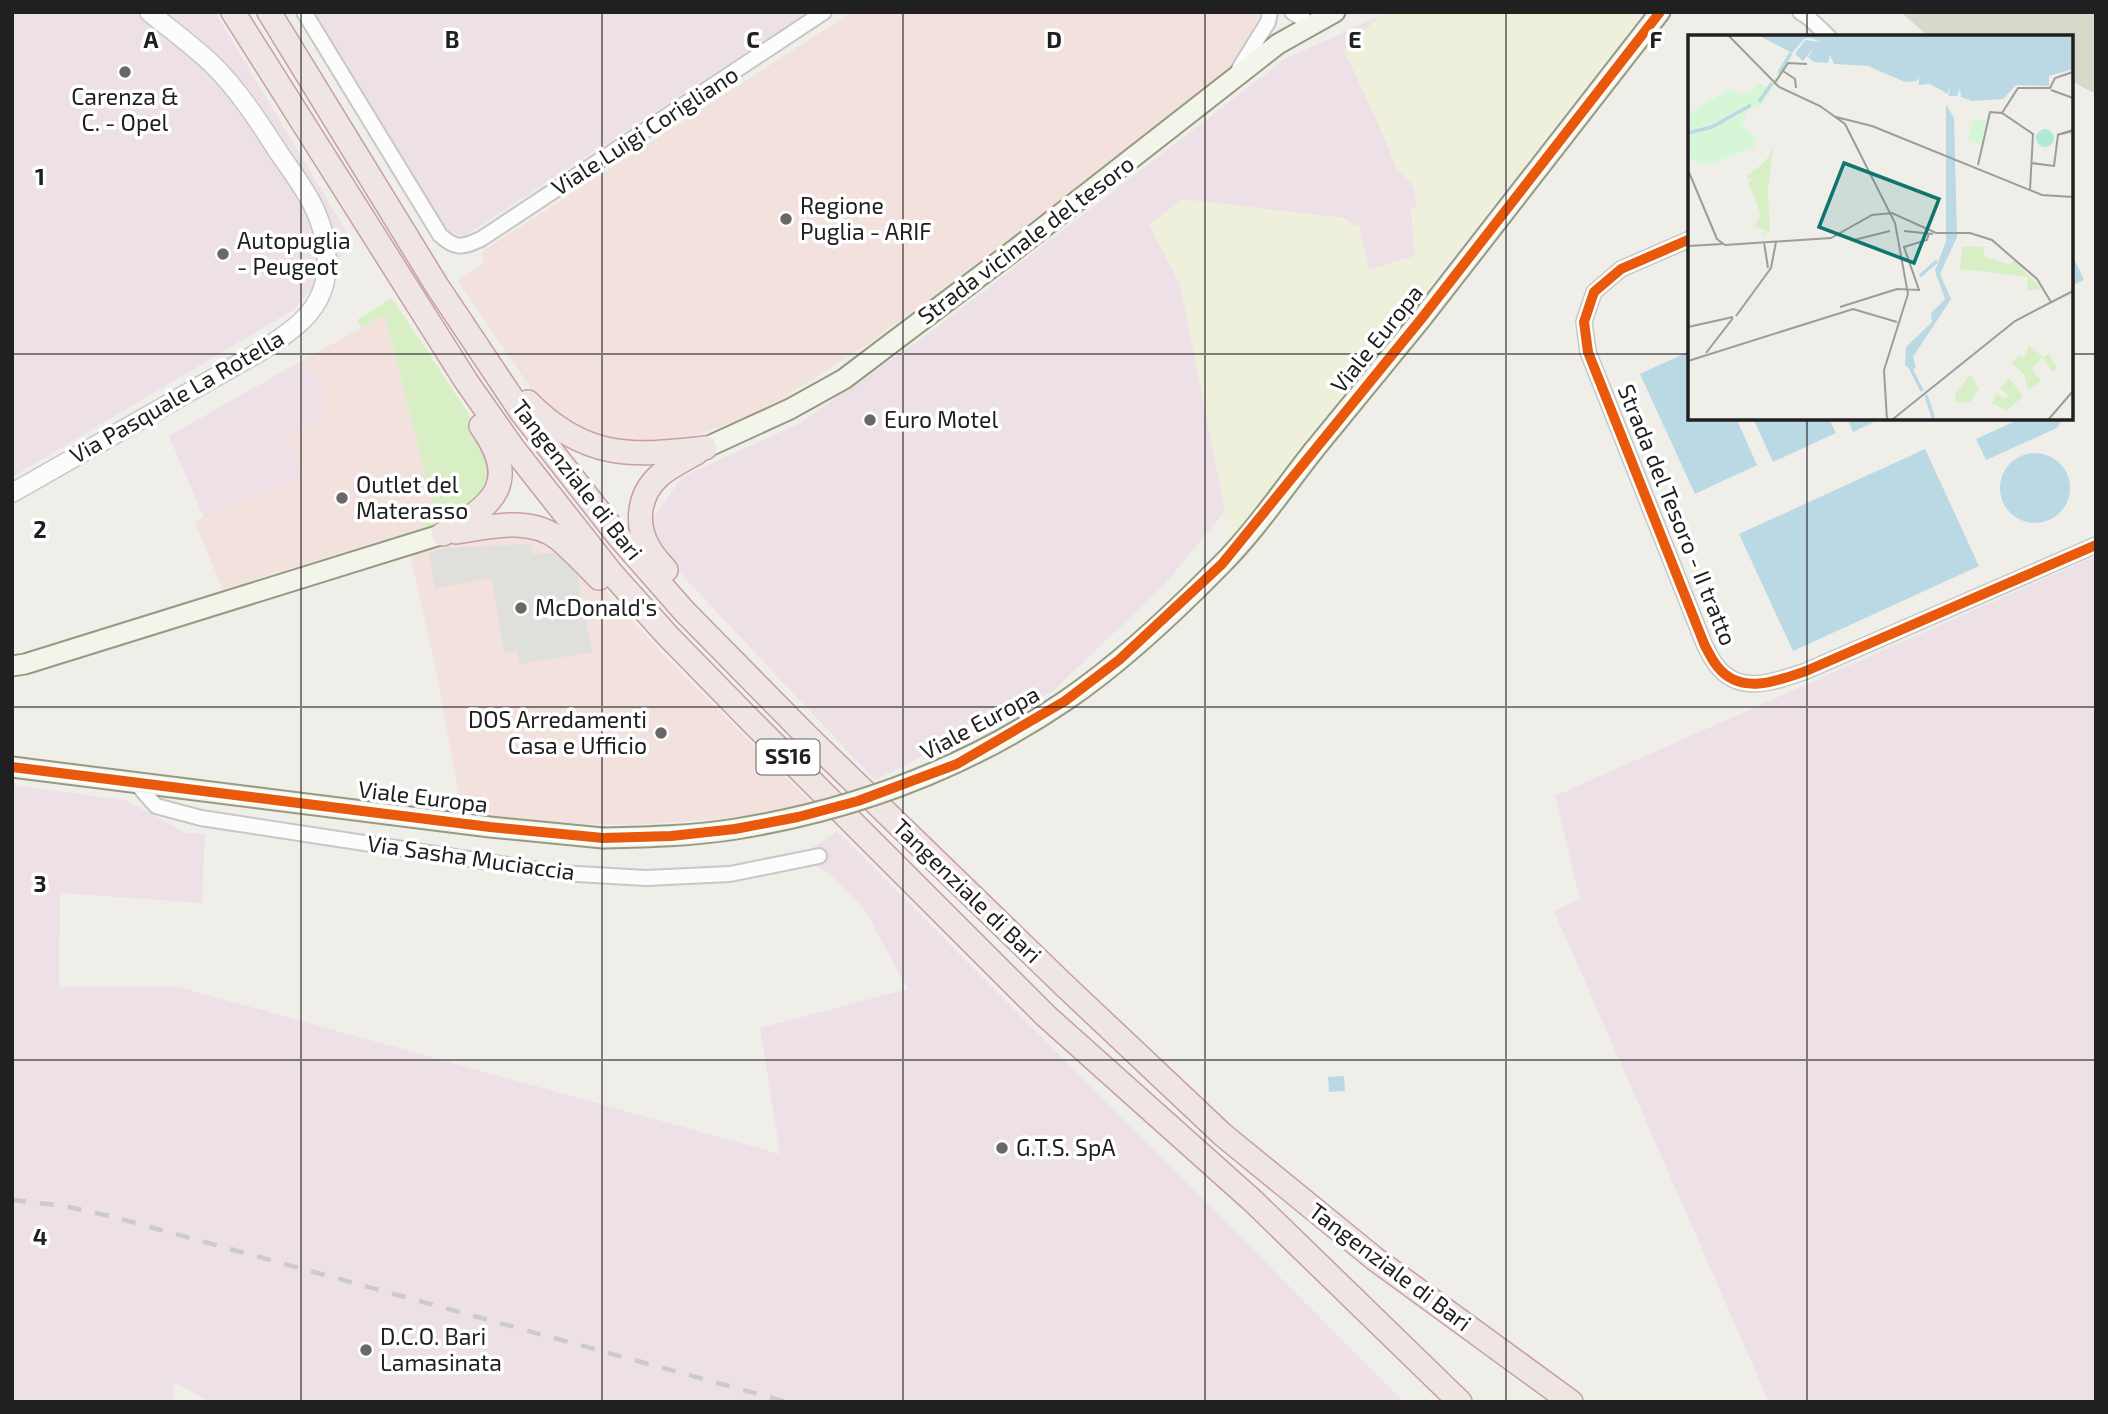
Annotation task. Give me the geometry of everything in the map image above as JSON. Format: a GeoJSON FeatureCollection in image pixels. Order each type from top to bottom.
{"type":"FeatureCollection","features":[{"type":"Feature","properties":{"kind":"highway","name":"Tangenziale di Bari"},"geometry":{"type":"LineString","coordinates":[[233,12],[459,370],[513,448],[605,565],[667,636],[1046,1016],[1253,1202],[1460,1402]]}},
{"type":"Feature","properties":{"kind":"highway","name":"Tangenziale di Bari"},"geometry":{"type":"LineString","coordinates":[[269,12],[473,342],[522,413],[579,488],[684,611],[816,745],[1223,1135],[1374,1259],[1571,1402]]}},
{"type":"Feature","properties":{"kind":"highway"},"geometry":{"type":"LineString","coordinates":[[375,239],[399,302],[488,436],[501,469],[495,495],[485,507],[443,534]]}},
{"type":"Feature","properties":{"kind":"highway"},"geometry":{"type":"LineString","coordinates":[[473,342],[493,353],[527,402],[544,419],[569,436],[602,449],[636,454],[705,448]]}},
{"type":"Feature","properties":{"kind":"highway"},"geometry":{"type":"LineString","coordinates":[[684,611],[673,579],[650,550],[643,536],[641,506],[647,490],[658,477],[705,448]]}},
{"type":"Feature","properties":{"kind":"highway"},"geometry":{"type":"LineString","coordinates":[[443,534],[502,525],[531,526],[556,537],[619,598],[667,636]]}},
{"type":"Feature","properties":{"kind":"main road","name":"Strada vicinale del tesoro"},"geometry":{"type":"LineString","coordinates":[[705,448],[790,410],[844,379],[1189,116],[1310,18],[1335,12]]}},
{"type":"Feature","properties":{"kind":"main road","name":"Viale Europa"},"geometry":{"type":"LineString","coordinates":[[14,766],[489,827],[603,838],[671,836],[735,829],[798,817],[858,802],[957,764],[1065,701],[1119,660],[1222,564],[1422,318],[1652,17]]}},
{"type":"Feature","properties":{"kind":"main road"},"geometry":{"type":"LineString","coordinates":[[17,667],[443,534]]}},
{"type":"Feature","properties":{"kind":"street","name":"Via Pasquale La Rotella"},"geometry":{"type":"LineString","coordinates":[[12,493],[263,350],[298,327],[323,290],[325,241],[317,214],[307,194],[237,92],[212,64],[149,12]]}},
{"type":"Feature","properties":{"kind":"street","name":"Viale Luigi Corigliano"},"geometry":{"type":"LineString","coordinates":[[304,12],[439,235],[450,244],[465,247],[824,12]]}},
{"type":"Feature","properties":{"kind":"street"},"geometry":{"type":"LineString","coordinates":[[1233,78],[1268,22],[1270,12]]}},
{"type":"Feature","properties":{"kind":"street"},"geometry":{"type":"LineString","coordinates":[[1292,12],[1310,18]]}},
{"type":"Feature","properties":{"kind":"street"},"geometry":{"type":"LineString","coordinates":[[1800,12],[1827,35]]}},
{"type":"Feature","properties":{"kind":"street","name":"Strada del Tesoro - II tratto"},"geometry":{"type":"LineString","coordinates":[[1688,240],[1621,269],[1594,292],[1584,322],[1588,352],[1705,646],[1718,668],[1739,683],[1771,684],[2096,545]]}},
{"type":"Feature","properties":{"kind":"street","name":"Via Sasha Muciaccia"},"geometry":{"type":"LineString","coordinates":[[136,783],[156,806],[201,818],[560,873],[646,878],[730,874],[819,856]]}},
{"type":"Feature","properties":{"kind":"shaded area"},"geometry":{"type":"Polygon","coordinates":[[[12,12],[215,12],[353,243],[293,310],[12,477],[12,12]]]}},
{"type":"Feature","properties":{"kind":"shaded area"},"geometry":{"type":"Polygon","coordinates":[[[314,12],[808,12],[466,235],[457,236],[448,232],[314,12]]]}},
{"type":"Feature","properties":{"kind":"shaded area"},"geometry":{"type":"Polygon","coordinates":[[[852,12],[1260,12],[1242,56],[1210,88],[914,310],[860,349],[778,401],[743,419],[679,441],[634,444],[589,434],[564,419],[530,387],[458,281],[485,262],[483,251],[852,12]]]}},
{"type":"Feature","properties":{"kind":"shaded area"},"geometry":{"type":"Polygon","coordinates":[[[1901,12],[2096,12],[2096,94],[2073,82],[2073,35],[1927,35],[1901,12]]]}},
{"type":"Feature","properties":{"kind":"shaded area"},"geometry":{"type":"Polygon","coordinates":[[[1380,16],[1344,50],[1395,165],[1414,187],[1417,208],[1411,209],[1415,256],[1369,270],[1359,226],[1336,217],[1300,213],[1150,224],[1180,284],[1225,511],[1163,586],[1053,691],[875,780],[667,559],[647,528],[682,477],[800,423],[932,331],[1285,59],[1380,16]]]}},
{"type":"Feature","properties":{"kind":"shaded area"},"geometry":{"type":"Polygon","coordinates":[[[385,315],[435,512],[421,519],[426,527],[223,589],[194,521],[304,475],[287,436],[327,392],[303,360],[385,315]]]}},
{"type":"Feature","properties":{"kind":"shaded area"},"geometry":{"type":"Polygon","coordinates":[[[303,360],[327,393],[319,399],[328,413],[287,436],[304,475],[204,518],[169,436],[303,360]]]}},
{"type":"Feature","properties":{"kind":"shaded area"},"geometry":{"type":"Polygon","coordinates":[[[483,533],[531,534],[582,565],[659,650],[812,804],[750,817],[631,825],[545,822],[462,812],[437,675],[410,554],[483,533]]]}},
{"type":"Feature","properties":{"kind":"shaded area"},"geometry":{"type":"Polygon","coordinates":[[[531,544],[532,554],[561,553],[576,571],[592,652],[520,664],[517,650],[505,653],[491,578],[435,588],[429,553],[446,548],[531,544]]]}},
{"type":"Feature","properties":{"kind":"shaded area"},"geometry":{"type":"Polygon","coordinates":[[[2096,556],[2096,1402],[1769,1402],[1554,911],[1580,899],[1555,796],[2096,556]]]}},
{"type":"Feature","properties":{"kind":"shaded area"},"geometry":{"type":"Polygon","coordinates":[[[12,785],[125,800],[188,834],[205,833],[202,903],[60,893],[59,987],[179,987],[780,1154],[760,1028],[908,989],[864,909],[828,873],[816,866],[812,849],[837,831],[1404,1402],[211,1402],[174,1382],[173,1402],[12,1402],[12,785]]]}},
{"type":"Feature","properties":{"kind":"green space"},"geometry":{"type":"Polygon","coordinates":[[[1396,12],[1638,12],[1630,29],[1231,538],[1180,284],[1149,225],[1182,199],[1344,218],[1354,226],[1359,225],[1369,270],[1415,256],[1411,209],[1417,207],[1414,187],[1395,166],[1344,50],[1380,16],[1396,12]]]}},
{"type":"Feature","properties":{"kind":"green space"},"geometry":{"type":"Polygon","coordinates":[[[392,298],[489,445],[492,485],[453,519],[426,527],[420,519],[435,512],[385,315],[362,327],[357,320],[392,298]]]}},
{"type":"Feature","properties":{"kind":"water"},"geometry":{"type":"Polygon","coordinates":[[[2073,256],[2084,280],[2073,285],[2073,256]]]}},
{"type":"Feature","properties":{"kind":"water"},"geometry":{"type":"Polygon","coordinates":[[[1688,352],[1688,420],[1737,420],[1757,465],[1695,494],[1640,374],[1688,352]]]}},
{"type":"Feature","properties":{"kind":"water"},"geometry":{"type":"Polygon","coordinates":[[[1754,420],[1830,420],[1836,433],[1773,462],[1754,420]]]}},
{"type":"Feature","properties":{"kind":"water"},"geometry":{"type":"Polygon","coordinates":[[[1848,420],[1878,420],[1853,432],[1848,420]]]}},
{"type":"Feature","properties":{"kind":"water"},"geometry":{"type":"Polygon","coordinates":[[[2018,420],[2062,420],[2057,428],[1986,460],[1976,439],[2018,420]]]}},
{"type":"Feature","properties":{"kind":"water"},"geometry":{"type":"Polygon","coordinates":[[[1925,449],[1979,566],[1793,651],[1739,534],[1925,449]]]}},
{"type":"Feature","properties":{"kind":"water"},"geometry":{"type":"Polygon","coordinates":[[[2028,453],[2042,453],[2055,459],[2064,468],[2070,488],[2068,501],[2060,513],[2042,523],[2028,523],[2015,517],[2006,508],[2000,495],[2000,481],[2006,468],[2015,459],[2028,453]]]}},
{"type":"Feature","properties":{"kind":"water"},"geometry":{"type":"Polygon","coordinates":[[[1344,1076],[1345,1091],[1329,1092],[1328,1077],[1344,1076]]]}},
{"type":"Feature","properties":{"kind":"railway"},"geometry":{"type":"LineString","coordinates":[[12,1200],[64,1206],[110,1216],[787,1402]]}},
{"type":"Feature","properties":{"kind":"cycle path"},"geometry":{"type":"LineString","coordinates":[[12,767],[490,827],[603,838],[671,836],[735,829],[798,817],[858,801],[957,764],[1065,701],[1119,660],[1222,564],[1422,318],[1660,12]]}},
{"type":"Feature","properties":{"kind":"cycle path"},"geometry":{"type":"LineString","coordinates":[[1688,240],[1621,269],[1594,292],[1584,322],[1588,352],[1705,646],[1715,664],[1726,675],[1737,681],[1759,684],[1806,671],[2096,545]]}},
{"type":"Feature","properties":{"kind":"place","name":"Carenza & C. - Opel"},"geometry":{"type":"Point","coordinates":[125,72]}},
{"type":"Feature","properties":{"kind":"place","name":"Regione Puglia - ARIF"},"geometry":{"type":"Point","coordinates":[786,219]}},
{"type":"Feature","properties":{"kind":"place","name":"Autopuglia - Peugeot"},"geometry":{"type":"Point","coordinates":[223,254]}},
{"type":"Feature","properties":{"kind":"place","name":"Euro Motel"},"geometry":{"type":"Point","coordinates":[870,420]}},
{"type":"Feature","properties":{"kind":"place","name":"Outlet del Materasso"},"geometry":{"type":"Point","coordinates":[342,498]}},
{"type":"Feature","properties":{"kind":"place","name":"McDonald's"},"geometry":{"type":"Point","coordinates":[521,608]}},
{"type":"Feature","properties":{"kind":"place","name":"DOS Arredamenti Casa e Ufficio"},"geometry":{"type":"Point","coordinates":[661,733]}},
{"type":"Feature","properties":{"kind":"place","name":"G.T.S. SpA"},"geometry":{"type":"Point","coordinates":[1002,1148]}},
{"type":"Feature","properties":{"kind":"place","name":"D.C.O. Bari Lamasinata"},"geometry":{"type":"Point","coordinates":[366,1350]}}]}
